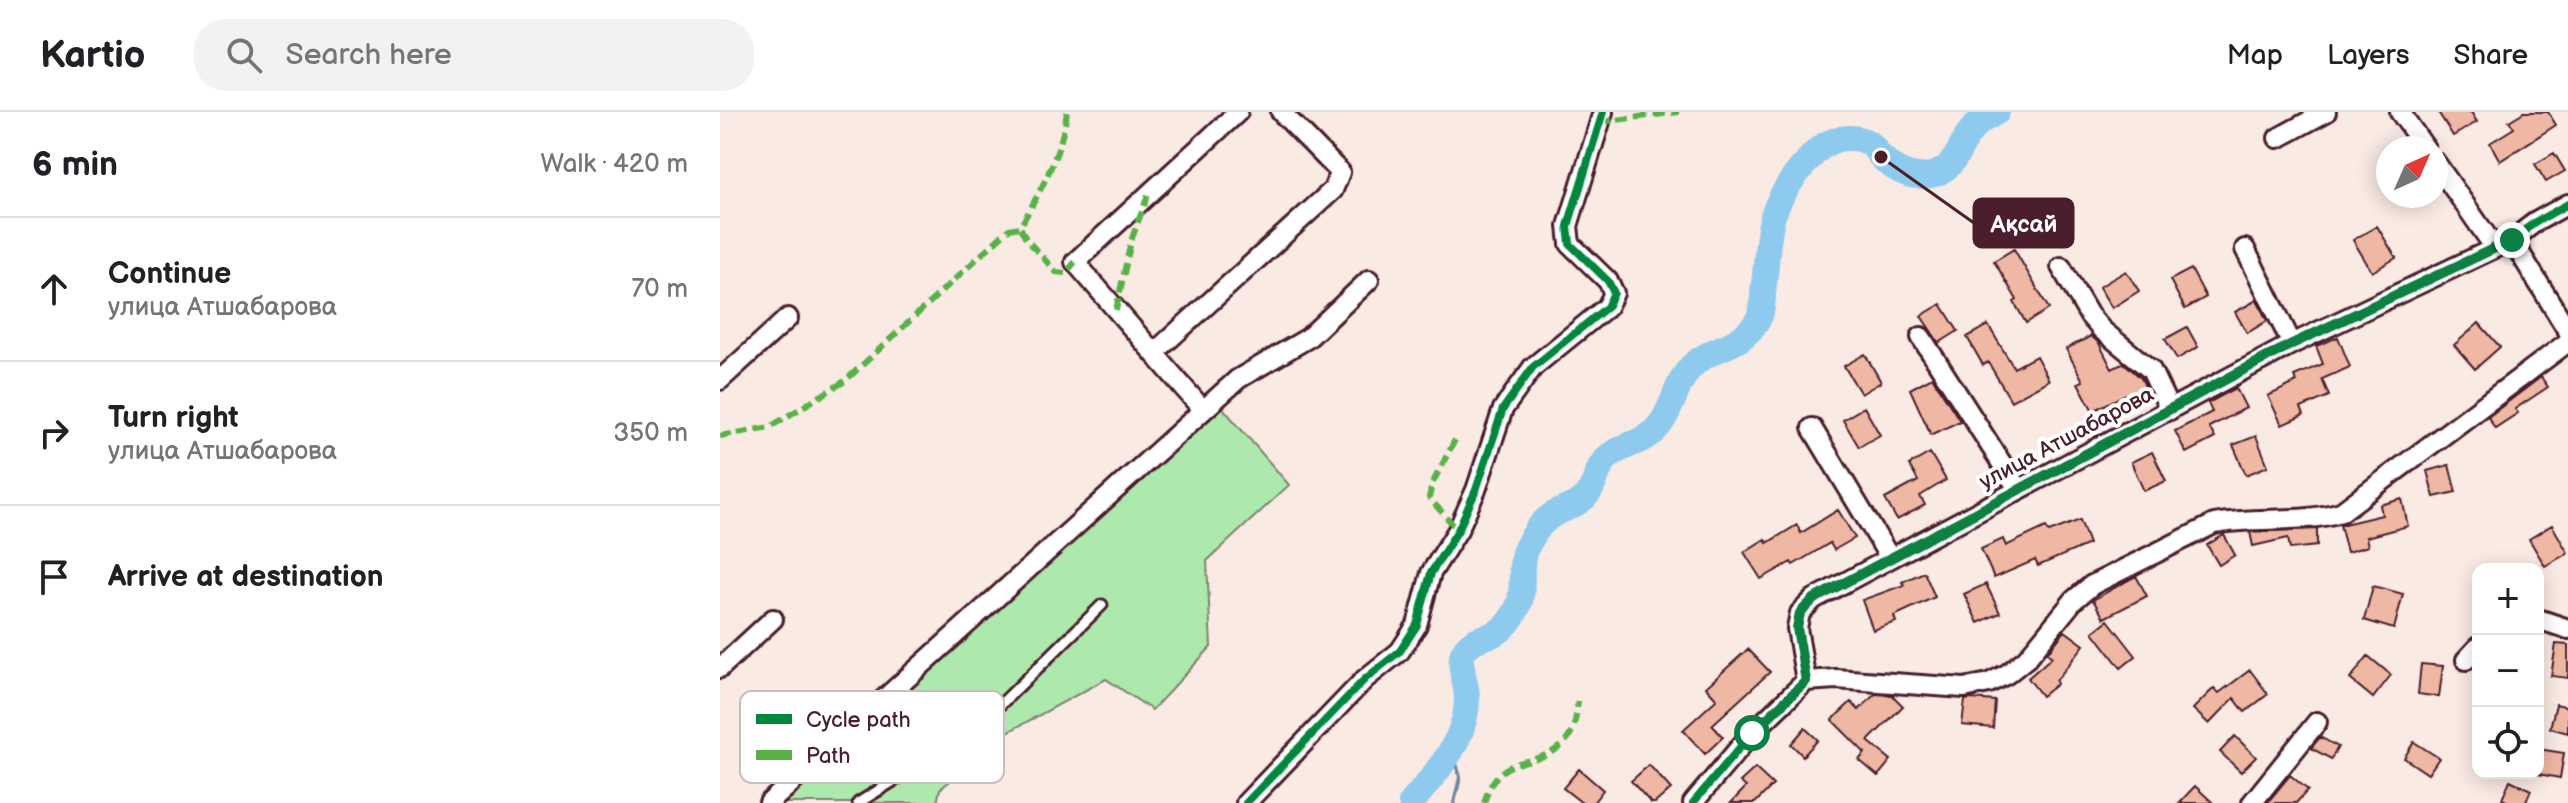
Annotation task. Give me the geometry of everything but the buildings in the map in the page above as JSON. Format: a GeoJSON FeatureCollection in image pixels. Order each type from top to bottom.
{"type":"FeatureCollection","features":[{"type":"Feature","properties":{"kind":"street"},"geometry":{"type":"LineString","coordinates":[[1203,410],[1075,262],[1238,112]]}},
{"type":"Feature","properties":{"kind":"street"},"geometry":{"type":"LineString","coordinates":[[1154,353],[1333,190],[1340,172],[1281,112]]}},
{"type":"Feature","properties":{"kind":"street"},"geometry":{"type":"LineString","coordinates":[[1246,803],[1365,679],[1400,651],[1417,625],[1431,573],[1458,530],[1476,490],[1503,409],[1533,367],[1607,307],[1614,293],[1608,281],[1570,244],[1568,226],[1603,112]]}},
{"type":"Feature","properties":{"kind":"street"},"geometry":{"type":"LineString","coordinates":[[2278,138],[2326,112]]}},
{"type":"Feature","properties":{"kind":"street"},"geometry":{"type":"LineString","coordinates":[[2400,112],[2417,136]]}},
{"type":"Feature","properties":{"kind":"street"},"geometry":{"type":"LineString","coordinates":[[2448,177],[2504,244],[2568,331]]}},
{"type":"Feature","properties":{"kind":"street","name":"улица Атшабарова"},"geometry":{"type":"LineString","coordinates":[[1806,681],[1797,628],[1800,613],[1814,599],[2292,344],[2504,244],[2568,204]]}},
{"type":"Feature","properties":{"kind":"street"},"geometry":{"type":"LineString","coordinates":[[2245,249],[2292,344]]}},
{"type":"Feature","properties":{"kind":"street"},"geometry":{"type":"LineString","coordinates":[[2061,267],[2089,315],[2102,330],[2151,370],[2170,410]]}},
{"type":"Feature","properties":{"kind":"street"},"geometry":{"type":"LineString","coordinates":[[893,691],[1238,379],[1308,338],[1369,280]]}},
{"type":"Feature","properties":{"kind":"street"},"geometry":{"type":"LineString","coordinates":[[720,380],[788,318]]}},
{"type":"Feature","properties":{"kind":"street"},"geometry":{"type":"LineString","coordinates":[[1921,337],[2018,489]]}},
{"type":"Feature","properties":{"kind":"street"},"geometry":{"type":"LineString","coordinates":[[1693,803],[1752,733],[1806,681],[1836,679],[1964,688],[1989,683],[2027,658],[2074,600],[2092,585],[2214,524],[2323,517],[2341,512],[2568,342]]}},
{"type":"Feature","properties":{"kind":"street"},"geometry":{"type":"LineString","coordinates":[[1812,428],[1890,558]]}},
{"type":"Feature","properties":{"kind":"street"},"geometry":{"type":"LineString","coordinates":[[720,668],[773,619]]}},
{"type":"Feature","properties":{"kind":"street"},"geometry":{"type":"LineString","coordinates":[[2544,621],[2568,629]]}},
{"type":"Feature","properties":{"kind":"street"},"geometry":{"type":"LineString","coordinates":[[2252,803],[2317,722]]}},
{"type":"Feature","properties":{"kind":"street"},"geometry":{"type":"LineString","coordinates":[[769,803],[791,783]]}},
{"type":"Feature","properties":{"kind":"lane"},"geometry":{"type":"LineString","coordinates":[[1004,701],[1102,605]]}},
{"type":"Feature","properties":{"kind":"lane"},"geometry":{"type":"LineString","coordinates":[[858,803],[890,783]]}},
{"type":"Feature","properties":{"kind":"green space"},"geometry":{"type":"Polygon","coordinates":[[[1222,407],[1289,485],[1207,561],[1211,647],[1152,710],[1106,679],[1004,734],[1004,691],[906,691],[1222,407]]]}},
{"type":"Feature","properties":{"kind":"green space"},"geometry":{"type":"Polygon","coordinates":[[[804,783],[948,783],[940,789],[937,803],[782,803],[804,783]]]}},
{"type":"Feature","properties":{"kind":"waterway"},"geometry":{"type":"LineString","coordinates":[[1411,803],[1448,755],[1462,728],[1467,698],[1462,668],[1464,651],[1474,641],[1498,632],[1514,615],[1521,594],[1524,553],[1539,527],[1550,516],[1584,498],[1608,457],[1659,426],[1683,378],[1694,364],[1743,337],[1758,320],[1770,225],[1779,201],[1798,172],[1823,146],[1852,138],[1869,143],[1886,162],[1905,173],[1920,176],[1935,174],[1949,165],[1976,125],[1997,112]]}},
{"type":"Feature","properties":{"kind":"waterway"},"geometry":{"type":"LineString","coordinates":[[1452,750],[1460,777],[1454,803]]}},
{"type":"Feature","properties":{"kind":"marked path"},"geometry":{"type":"LineString","coordinates":[[1067,112],[1055,157],[1020,227],[1026,239],[1056,272],[1066,273],[1075,262]]}},
{"type":"Feature","properties":{"kind":"marked path"},"geometry":{"type":"LineString","coordinates":[[1600,122],[1679,112]]}},
{"type":"Feature","properties":{"kind":"marked path"},"geometry":{"type":"LineString","coordinates":[[1116,310],[1131,241],[1148,195]]}},
{"type":"Feature","properties":{"kind":"marked path"},"geometry":{"type":"LineString","coordinates":[[720,436],[770,427],[845,381],[1009,229],[1020,227]]}},
{"type":"Feature","properties":{"kind":"marked path"},"geometry":{"type":"LineString","coordinates":[[1455,440],[1432,484],[1429,498],[1458,530]]}},
{"type":"Feature","properties":{"kind":"marked path"},"geometry":{"type":"LineString","coordinates":[[1484,803],[1491,786],[1508,767],[1542,757],[1565,742],[1573,728],[1578,701]]}},
{"type":"Feature","properties":{"kind":"cycle path"},"geometry":{"type":"LineString","coordinates":[[1246,803],[1365,679],[1400,651],[1417,625],[1431,573],[1458,530],[1476,490],[1503,409],[1533,367],[1607,307],[1614,293],[1608,281],[1570,244],[1568,226],[1603,112]]}},
{"type":"Feature","properties":{"kind":"cycle path"},"geometry":{"type":"LineString","coordinates":[[1693,803],[1752,733],[1806,681],[1797,628],[1800,613],[1814,599],[2292,344],[2512,240],[2534,223],[2568,204]]}},
{"type":"Feature","properties":{"kind":"place","name":"Ақсай"},"geometry":{"type":"Point","coordinates":[1881,157]}},
{"type":"Feature","properties":{"kind":"route"},"geometry":{"type":"LineString","coordinates":[[1752,733],[1806,681],[1797,628],[1800,613],[1814,599],[2292,344],[2512,240]]}}]}
